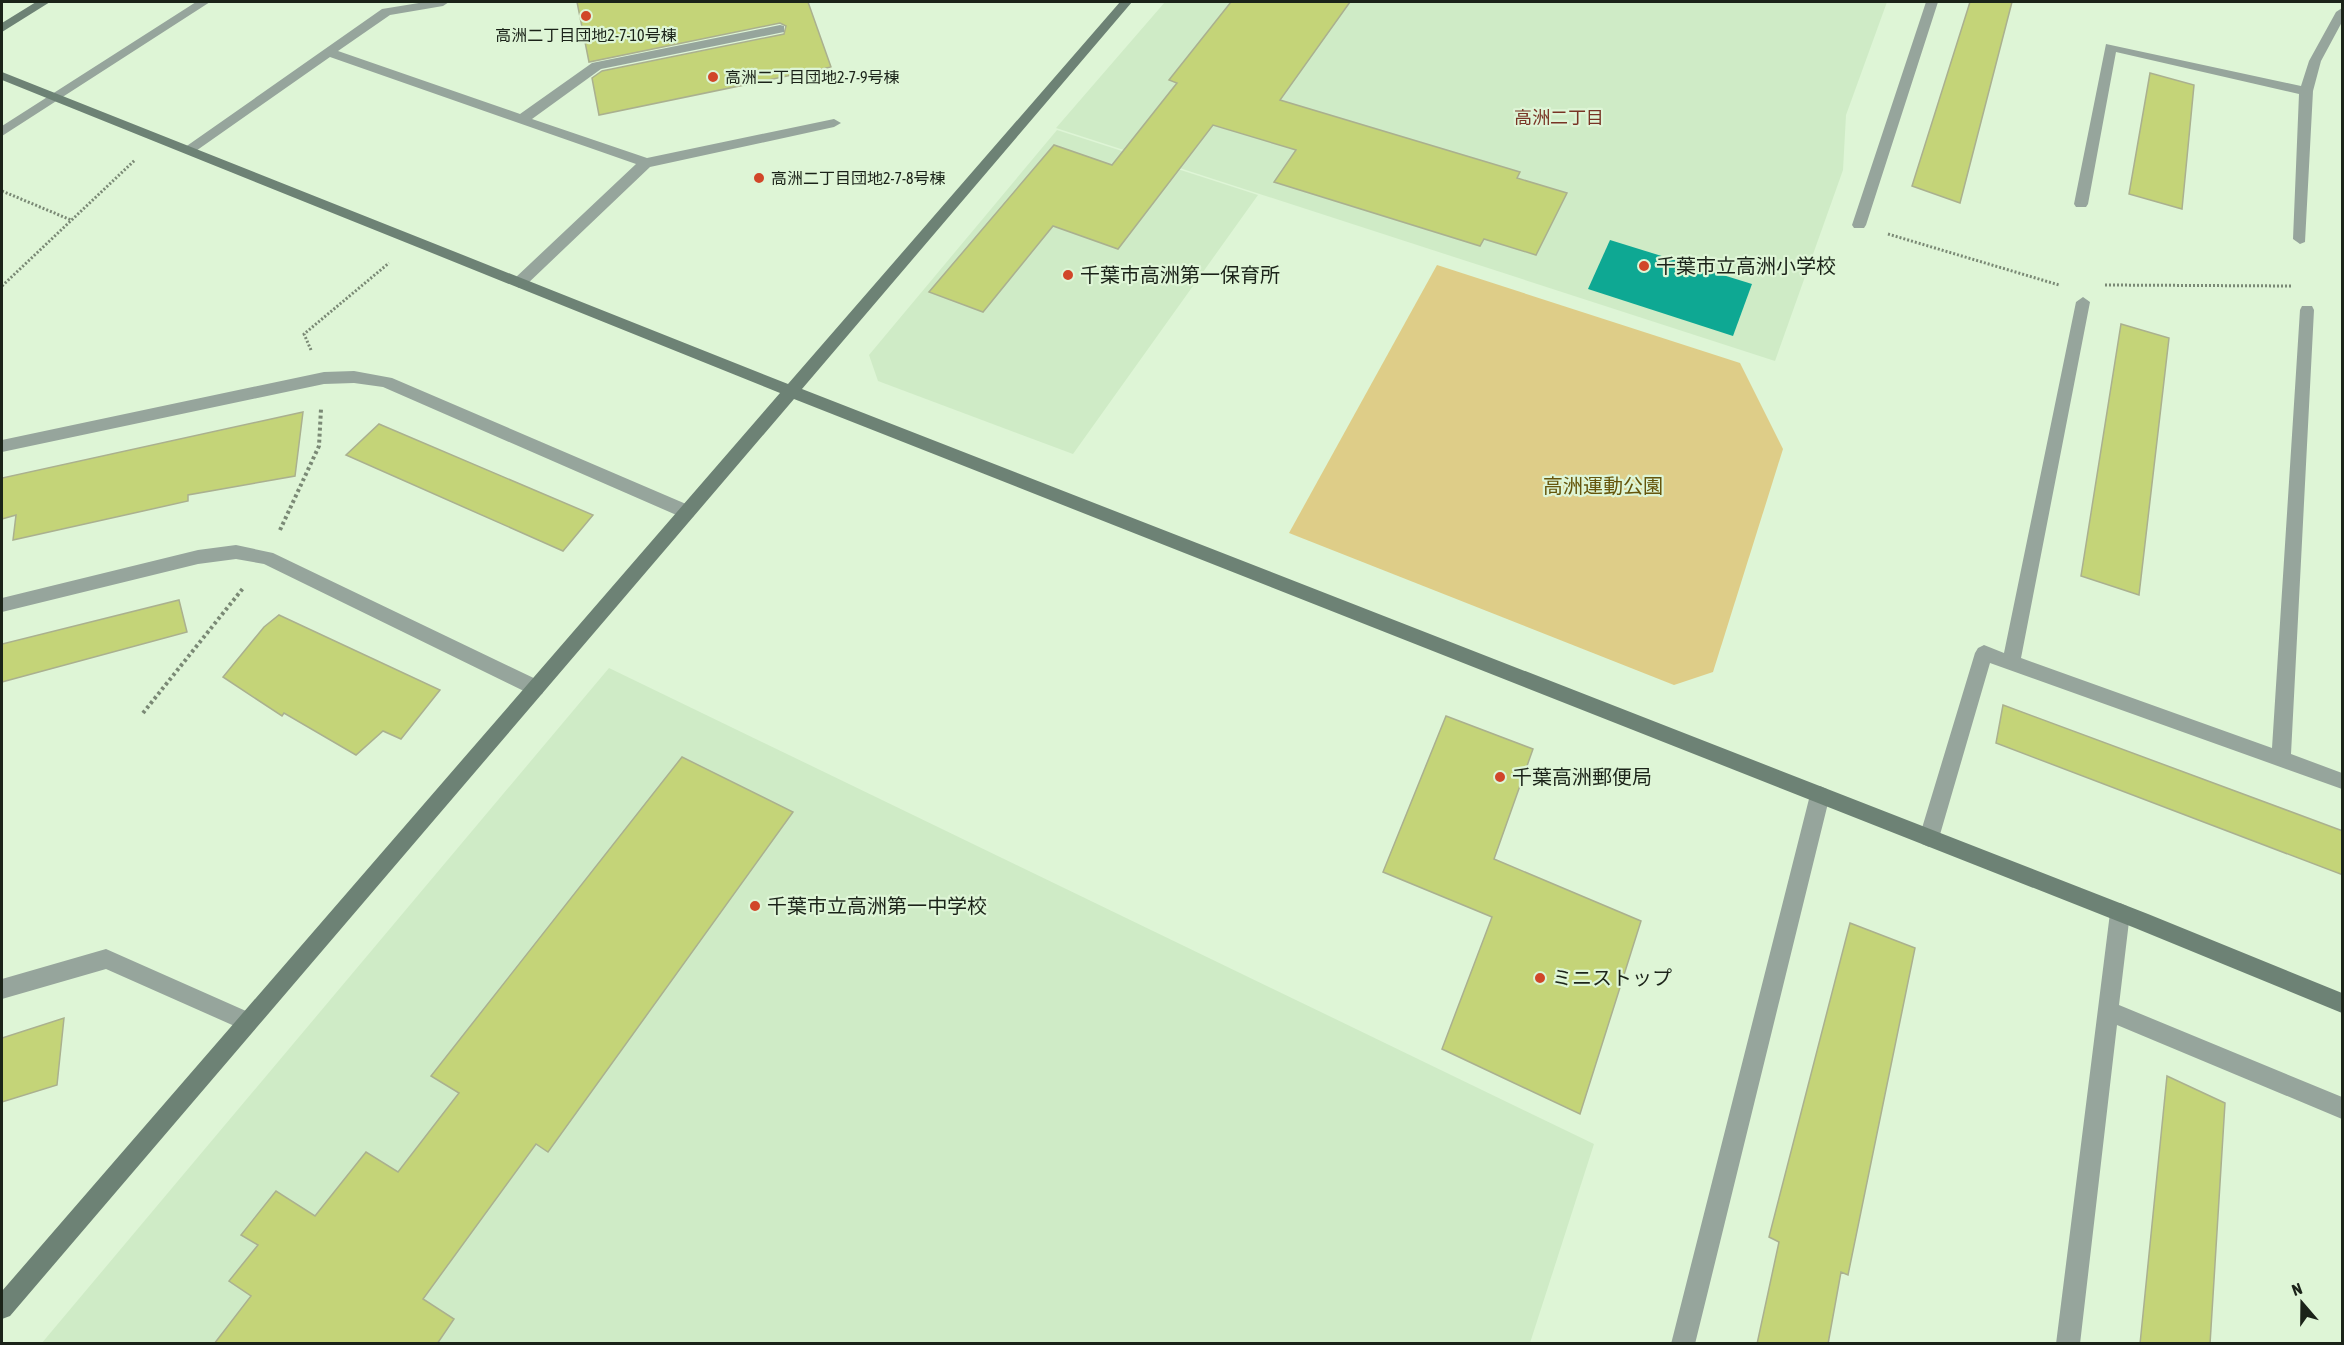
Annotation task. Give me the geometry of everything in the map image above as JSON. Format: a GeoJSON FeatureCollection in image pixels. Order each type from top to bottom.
{"type":"FeatureCollection","features":[{"type":"Feature","properties":{"kind":"street"},"geometry":{"type":"LineString","coordinates":[[2,28],[44,2]]}},
{"type":"Feature","properties":{"kind":"street"},"geometry":{"type":"LineString","coordinates":[[2,1308],[1126,2]]}},
{"type":"Feature","properties":{"kind":"street"},"geometry":{"type":"LineString","coordinates":[[2,76],[790,391],[2120,913],[2343,1003]]}},
{"type":"Feature","properties":{"kind":"lane"},"geometry":{"type":"LineString","coordinates":[[2,132],[53,97],[204,2]]}},
{"type":"Feature","properties":{"kind":"lane"},"geometry":{"type":"LineString","coordinates":[[188,150],[386,12],[443,2]]}},
{"type":"Feature","properties":{"kind":"lane"},"geometry":{"type":"LineString","coordinates":[[1859,225],[1932,2]]}},
{"type":"Feature","properties":{"kind":"lane"},"geometry":{"type":"LineString","coordinates":[[2300,239],[2306,91],[2315,61],[2343,12]]}},
{"type":"Feature","properties":{"kind":"lane"},"geometry":{"type":"LineString","coordinates":[[521,120],[597,66],[780,29]]}},
{"type":"Feature","properties":{"kind":"lane"},"geometry":{"type":"LineString","coordinates":[[2081,204],[2111,47],[2306,91]]}},
{"type":"Feature","properties":{"kind":"lane"},"geometry":{"type":"LineString","coordinates":[[328,52],[646,163],[834,123]]}},
{"type":"Feature","properties":{"kind":"lane"},"geometry":{"type":"LineString","coordinates":[[519,283],[646,163]]}},
{"type":"Feature","properties":{"kind":"lane"},"geometry":{"type":"LineString","coordinates":[[2011,663],[2083,302]]}},
{"type":"Feature","properties":{"kind":"lane"},"geometry":{"type":"LineString","coordinates":[[2281,759],[2307,310]]}},
{"type":"Feature","properties":{"kind":"lane"},"geometry":{"type":"LineString","coordinates":[[2,446],[324,378],[354,377],[386,382],[687,512]]}},
{"type":"Feature","properties":{"kind":"lane"},"geometry":{"type":"LineString","coordinates":[[2,605],[198,557],[236,552],[267,558],[536,688]]}},
{"type":"Feature","properties":{"kind":"lane"},"geometry":{"type":"LineString","coordinates":[[1929,838],[1984,653],[2343,781]]}},
{"type":"Feature","properties":{"kind":"lane"},"geometry":{"type":"LineString","coordinates":[[1683,1344],[1820,795]]}},
{"type":"Feature","properties":{"kind":"lane"},"geometry":{"type":"LineString","coordinates":[[2068,1344],[2120,913]]}},
{"type":"Feature","properties":{"kind":"lane"},"geometry":{"type":"LineString","coordinates":[[2,989],[106,959],[248,1022]]}},
{"type":"Feature","properties":{"kind":"lane"},"geometry":{"type":"LineString","coordinates":[[2108,1011],[2343,1108]]}},
{"type":"Feature","properties":{"kind":"path"},"geometry":{"type":"LineString","coordinates":[[2,286],[157,139]]}},
{"type":"Feature","properties":{"kind":"path"},"geometry":{"type":"LineString","coordinates":[[2,191],[71,220]]}},
{"type":"Feature","properties":{"kind":"path"},"geometry":{"type":"LineString","coordinates":[[1859,225],[2052,285],[2064,285]]}},
{"type":"Feature","properties":{"kind":"path"},"geometry":{"type":"LineString","coordinates":[[324,378],[304,334],[415,242]]}},
{"type":"Feature","properties":{"kind":"path"},"geometry":{"type":"LineString","coordinates":[[2099,285],[2288,284],[2299,287]]}},
{"type":"Feature","properties":{"kind":"shaded area","name":"千葉市立高洲小学校"},"geometry":{"type":"Polygon","coordinates":[[[1165,2],[1887,2],[1846,115],[1843,170],[1775,361],[1056,128],[1165,2]]]}},
{"type":"Feature","properties":{"kind":"shaded area","name":"千葉市高洲第一保育所"},"geometry":{"type":"Polygon","coordinates":[[[1057,130],[1258,195],[1073,454],[878,381],[869,355],[1057,130]]]}},
{"type":"Feature","properties":{"kind":"shaded area","name":"千葉市立高洲第一中学校"},"geometry":{"type":"Polygon","coordinates":[[[609,668],[1594,1144],[1530,1343],[41,1344],[609,668]]]}},
{"type":"Feature","properties":{"kind":"green space","name":"高洲運動公園"},"geometry":{"type":"Polygon","coordinates":[[[1437,265],[1740,363],[1783,449],[1713,672],[1674,685],[1289,533],[1437,265]]]}},
{"type":"Feature","properties":{"kind":"water"},"geometry":{"type":"Polygon","coordinates":[[[1610,240],[1752,284],[1733,336],[1588,289],[1610,240]]]}},
{"type":"Feature","properties":{"kind":"building"},"geometry":{"type":"Polygon","coordinates":[[[577,2],[808,2],[831,67],[599,115],[592,78],[602,71],[784,34],[786,26],[780,23],[589,62],[577,2]]]}},
{"type":"Feature","properties":{"kind":"building"},"geometry":{"type":"Polygon","coordinates":[[[1231,2],[1350,2],[1280,100],[1520,172],[1517,178],[1567,193],[1536,255],[1484,239],[1480,246],[1274,182],[1296,150],[1213,125],[1118,249],[1053,226],[983,312],[929,292],[1054,145],[1112,165],[1177,83],[1169,80],[1231,2]]]}},
{"type":"Feature","properties":{"kind":"building"},"geometry":{"type":"Polygon","coordinates":[[[1970,2],[2012,2],[1960,203],[1912,186],[1970,2]]]}},
{"type":"Feature","properties":{"kind":"building"},"geometry":{"type":"Polygon","coordinates":[[[2150,73],[2194,85],[2182,209],[2129,194],[2150,73]]]}},
{"type":"Feature","properties":{"kind":"building"},"geometry":{"type":"Polygon","coordinates":[[[2121,324],[2169,338],[2139,595],[2081,576],[2121,324]]]}},
{"type":"Feature","properties":{"kind":"building"},"geometry":{"type":"Polygon","coordinates":[[[303,412],[295,476],[188,495],[188,501],[13,540],[16,515],[2,519],[2,478],[303,412]]]}},
{"type":"Feature","properties":{"kind":"building"},"geometry":{"type":"Polygon","coordinates":[[[379,424],[593,515],[563,551],[346,455],[379,424]]]}},
{"type":"Feature","properties":{"kind":"building"},"geometry":{"type":"Polygon","coordinates":[[[179,600],[187,632],[2,682],[2,644],[179,600]]]}},
{"type":"Feature","properties":{"kind":"building"},"geometry":{"type":"Polygon","coordinates":[[[279,615],[440,690],[401,739],[383,731],[356,755],[284,713],[282,716],[223,677],[264,627],[279,615]]]}},
{"type":"Feature","properties":{"kind":"building"},"geometry":{"type":"Polygon","coordinates":[[[2003,705],[2343,831],[2343,875],[1996,743],[2003,705]]]}},
{"type":"Feature","properties":{"kind":"building"},"geometry":{"type":"Polygon","coordinates":[[[1446,716],[1533,749],[1494,859],[1641,921],[1580,1114],[1442,1049],[1492,917],[1383,872],[1446,716]]]}},
{"type":"Feature","properties":{"kind":"building"},"geometry":{"type":"Polygon","coordinates":[[[682,757],[793,812],[548,1152],[536,1144],[423,1299],[454,1319],[437,1344],[214,1344],[251,1296],[229,1281],[258,1245],[241,1235],[276,1191],[315,1216],[366,1152],[398,1172],[459,1093],[431,1076],[682,757]]]}},
{"type":"Feature","properties":{"kind":"building"},"geometry":{"type":"Polygon","coordinates":[[[1850,923],[1915,948],[1848,1275],[1841,1272],[1828,1344],[1757,1344],[1779,1242],[1769,1237],[1850,923]]]}},
{"type":"Feature","properties":{"kind":"building"},"geometry":{"type":"Polygon","coordinates":[[[64,1018],[57,1085],[2,1102],[2,1038],[64,1018]]]}},
{"type":"Feature","properties":{"kind":"building"},"geometry":{"type":"Polygon","coordinates":[[[2167,1076],[2225,1103],[2210,1344],[2140,1344],[2167,1076]]]}},
{"type":"Feature","properties":{"kind":"place","name":"高洲二丁目団地2-7-10号棟"},"geometry":{"type":"Point","coordinates":[586,16]}},
{"type":"Feature","properties":{"kind":"place","name":"高洲二丁目団地2-7-9号棟"},"geometry":{"type":"Point","coordinates":[713,77]}},
{"type":"Feature","properties":{"kind":"place","name":"高洲二丁目団地2-7-8号棟"},"geometry":{"type":"Point","coordinates":[759,178]}},
{"type":"Feature","properties":{"kind":"place","name":"千葉市立高洲小学校"},"geometry":{"type":"Point","coordinates":[1644,266]}},
{"type":"Feature","properties":{"kind":"place","name":"千葉市高洲第一保育所"},"geometry":{"type":"Point","coordinates":[1068,275]}},
{"type":"Feature","properties":{"kind":"place","name":"千葉高洲郵便局"},"geometry":{"type":"Point","coordinates":[1500,777]}},
{"type":"Feature","properties":{"kind":"place","name":"千葉市立高洲第一中学校"},"geometry":{"type":"Point","coordinates":[755,906]}},
{"type":"Feature","properties":{"kind":"place","name":"ミニストップ"},"geometry":{"type":"Point","coordinates":[1540,978]}},
{"type":"Feature","properties":{"kind":"district","name":"高洲二丁目"},"geometry":{"type":"Point","coordinates":[1559,118]}}]}
